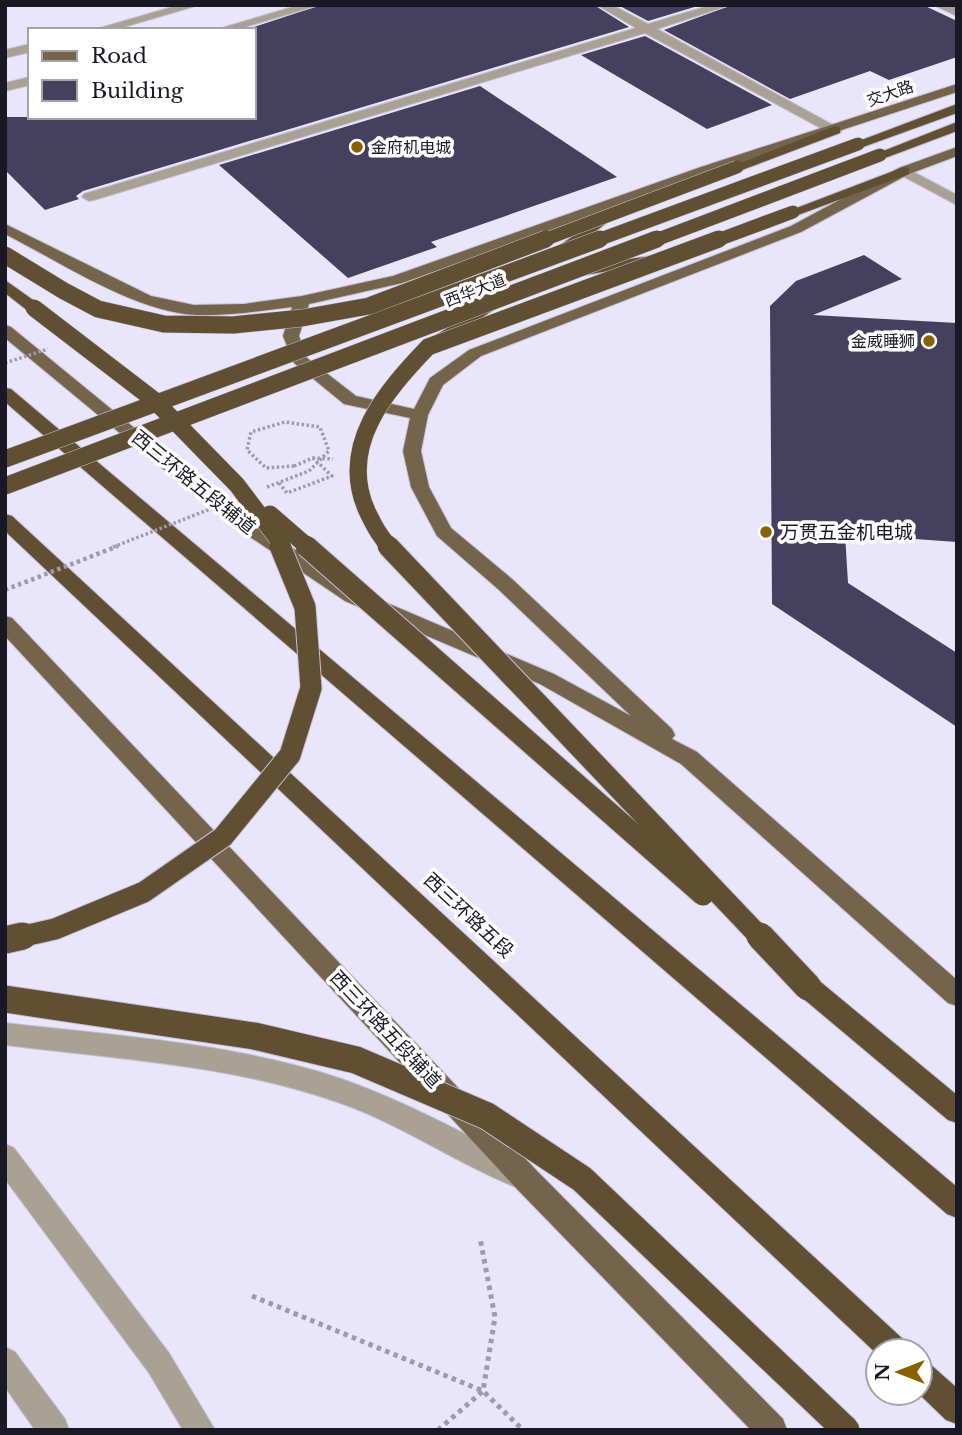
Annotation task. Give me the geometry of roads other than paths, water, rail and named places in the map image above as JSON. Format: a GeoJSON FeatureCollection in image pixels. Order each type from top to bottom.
{"type":"FeatureCollection","features":[{"type":"Feature","properties":{"kind":"highway","name":"西华大道"},"geometry":{"type":"LineString","coordinates":[[5,459],[957,108]]}},
{"type":"Feature","properties":{"kind":"highway","name":"西华大道"},"geometry":{"type":"LineString","coordinates":[[5,486],[957,126]]}},
{"type":"Feature","properties":{"kind":"highway"},"geometry":{"type":"LineString","coordinates":[[369,306],[835,131]]}},
{"type":"Feature","properties":{"kind":"highway"},"geometry":{"type":"LineString","coordinates":[[428,347],[904,171]]}},
{"type":"Feature","properties":{"kind":"highway"},"geometry":{"type":"LineString","coordinates":[[553,257],[608,215]]}},
{"type":"Feature","properties":{"kind":"highway"},"geometry":{"type":"LineString","coordinates":[[5,255],[97,309],[152,322],[200,325],[312,317],[486,282]]}},
{"type":"Feature","properties":{"kind":"highway"},"geometry":{"type":"LineString","coordinates":[[567,273],[672,257]]}},
{"type":"Feature","properties":{"kind":"highway"},"geometry":{"type":"LineString","coordinates":[[5,285],[154,400],[232,494],[277,538],[305,607],[311,688],[290,755],[223,837],[144,892],[55,929],[5,940]]}},
{"type":"Feature","properties":{"kind":"highway"},"geometry":{"type":"LineString","coordinates":[[502,298],[428,347],[400,376],[369,420],[358,457],[359,489],[378,535],[807,987]]}},
{"type":"Feature","properties":{"kind":"highway"},"geometry":{"type":"LineString","coordinates":[[5,393],[957,1205]]}},
{"type":"Feature","properties":{"kind":"highway"},"geometry":{"type":"LineString","coordinates":[[232,494],[807,987],[957,1111]]}},
{"type":"Feature","properties":{"kind":"highway","name":"西三环路五段"},"geometry":{"type":"LineString","coordinates":[[5,520],[880,1337]]}},
{"type":"Feature","properties":{"kind":"highway"},"geometry":{"type":"LineString","coordinates":[[5,999],[254,1036],[356,1060],[487,1115],[582,1179],[846,1430]]}},
{"type":"Feature","properties":{"kind":"highway"},"geometry":{"type":"LineString","coordinates":[[934,1387],[957,1409]]}},
{"type":"Feature","properties":{"kind":"main road","name":"交大路"},"geometry":{"type":"LineString","coordinates":[[5,228],[146,300],[194,310],[244,309],[302,301],[397,279],[706,170],[835,131],[957,88]]}},
{"type":"Feature","properties":{"kind":"main road"},"geometry":{"type":"LineString","coordinates":[[689,758],[505,584],[444,532],[420,486],[412,451],[419,415],[436,382],[475,353],[796,229],[904,171],[957,150]]}},
{"type":"Feature","properties":{"kind":"main road"},"geometry":{"type":"LineString","coordinates":[[302,301],[291,336],[300,360],[350,400],[419,415]]}},
{"type":"Feature","properties":{"kind":"main road","name":"西三环路五段辅道"},"geometry":{"type":"LineString","coordinates":[[5,331],[230,516],[352,596],[547,679],[689,758],[957,995]]}},
{"type":"Feature","properties":{"kind":"main road","name":"西三环路五段辅道"},"geometry":{"type":"LineString","coordinates":[[5,623],[527,1180],[772,1430]]}},
{"type":"Feature","properties":{"kind":"street"},"geometry":{"type":"LineString","coordinates":[[107,28],[193,5]]}},
{"type":"Feature","properties":{"kind":"street"},"geometry":{"type":"LineString","coordinates":[[228,28],[313,5]]}},
{"type":"Feature","properties":{"kind":"street"},"geometry":{"type":"LineString","coordinates":[[603,5],[835,131]]}},
{"type":"Feature","properties":{"kind":"street"},"geometry":{"type":"LineString","coordinates":[[89,197],[724,5]]}},
{"type":"Feature","properties":{"kind":"street"},"geometry":{"type":"LineString","coordinates":[[940,5],[957,13]]}},
{"type":"Feature","properties":{"kind":"street"},"geometry":{"type":"LineString","coordinates":[[5,54],[28,48]]}},
{"type":"Feature","properties":{"kind":"street"},"geometry":{"type":"LineString","coordinates":[[5,87],[28,81]]}},
{"type":"Feature","properties":{"kind":"street"},"geometry":{"type":"LineString","coordinates":[[904,171],[957,201]]}},
{"type":"Feature","properties":{"kind":"street"},"geometry":{"type":"LineString","coordinates":[[5,1034],[244,1065],[321,1084],[392,1112],[527,1180]]}},
{"type":"Feature","properties":{"kind":"street"},"geometry":{"type":"LineString","coordinates":[[5,1157],[159,1363],[200,1430]]}},
{"type":"Feature","properties":{"kind":"street"},"geometry":{"type":"LineString","coordinates":[[5,1362],[54,1430]]}},
{"type":"Feature","properties":{"kind":"place","name":"金府机电城"},"geometry":{"type":"Point","coordinates":[357,147]}},
{"type":"Feature","properties":{"kind":"place","name":"金威睡狮"},"geometry":{"type":"Point","coordinates":[929,341]}},
{"type":"Feature","properties":{"kind":"place","name":"万贯五金机电城"},"geometry":{"type":"Point","coordinates":[766,532]}}]}
